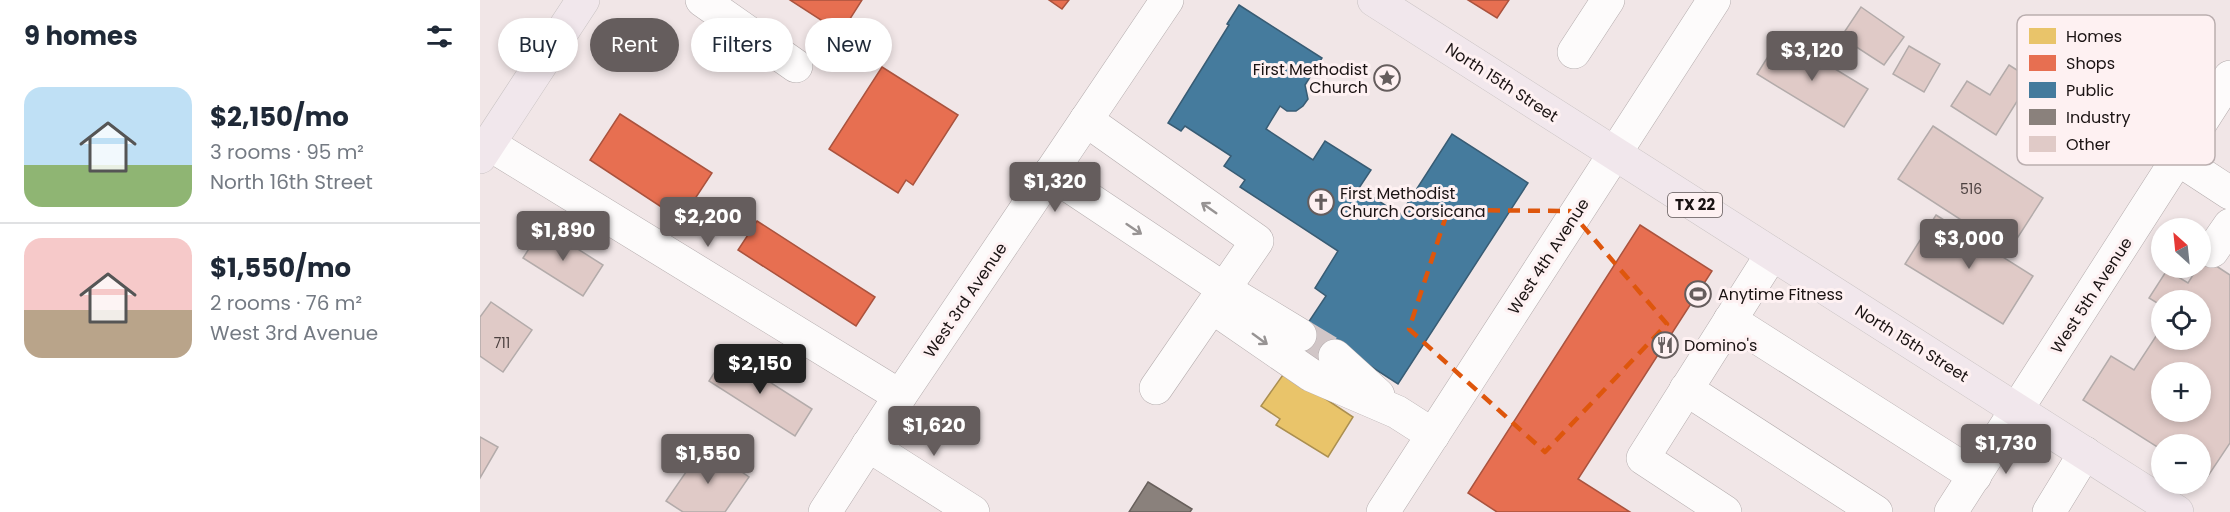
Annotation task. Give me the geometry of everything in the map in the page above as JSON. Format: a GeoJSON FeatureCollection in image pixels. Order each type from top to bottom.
{"type":"FeatureCollection","features":[{"type":"Feature","properties":{"kind":"main road","name":"North 15th Street"},"geometry":{"type":"LineString","coordinates":[[1374,0],[2177,512]]}},
{"type":"Feature","properties":{"kind":"main road"},"geometry":{"type":"LineString","coordinates":[[484,151],[574,3]]}},
{"type":"Feature","properties":{"kind":"street"},"geometry":{"type":"LineString","coordinates":[[702,0],[796,66]]}},
{"type":"Feature","properties":{"kind":"street","name":"West 3rd Avenue"},"geometry":{"type":"LineString","coordinates":[[825,512],[900,396],[1167,0]]}},
{"type":"Feature","properties":{"kind":"street"},"geometry":{"type":"LineString","coordinates":[[1574,52],[1608,0]]}},
{"type":"Feature","properties":{"kind":"street","name":"West 4th Avenue"},"geometry":{"type":"LineString","coordinates":[[1383,512],[1714,0]]}},
{"type":"Feature","properties":{"kind":"street","name":"West 5th Avenue"},"geometry":{"type":"LineString","coordinates":[[2215,101],[2230,77]]}},
{"type":"Feature","properties":{"kind":"street"},"geometry":{"type":"LineString","coordinates":[[1086,120],[1257,241],[1156,388]]}},
{"type":"Feature","properties":{"kind":"street"},"geometry":{"type":"LineString","coordinates":[[484,151],[900,396]]}},
{"type":"Feature","properties":{"kind":"street","name":"West 5th Avenue"},"geometry":{"type":"LineString","coordinates":[[1951,512],[2174,165]]}},
{"type":"Feature","properties":{"kind":"street"},"geometry":{"type":"LineString","coordinates":[[2187,165],[2230,193]]}},
{"type":"Feature","properties":{"kind":"street"},"geometry":{"type":"LineString","coordinates":[[1050,173],[1218,298],[1244,327],[1311,375],[1397,412],[1433,435]]}},
{"type":"Feature","properties":{"kind":"street"},"geometry":{"type":"LineString","coordinates":[[1725,512],[1643,458],[1772,254]]}},
{"type":"Feature","properties":{"kind":"street"},"geometry":{"type":"LineString","coordinates":[[1218,298],[1300,335]]}},
{"type":"Feature","properties":{"kind":"street"},"geometry":{"type":"LineString","coordinates":[[1730,320],[1975,476]]}},
{"type":"Feature","properties":{"kind":"street"},"geometry":{"type":"LineString","coordinates":[[1335,356],[1397,412]]}},
{"type":"Feature","properties":{"kind":"street"},"geometry":{"type":"LineString","coordinates":[[1686,389],[1876,512]]}},
{"type":"Feature","properties":{"kind":"street"},"geometry":{"type":"LineString","coordinates":[[868,445],[973,512]]}},
{"type":"Feature","properties":{"kind":"street"},"geometry":{"type":"LineString","coordinates":[[2061,508],[2085,453]]}},
{"type":"Feature","properties":{"kind":"highlighted area"},"geometry":{"type":"Polygon","coordinates":[[[1448,210],[1570,211],[1667,324],[1545,452],[1409,329],[1448,210]]]}},
{"type":"Feature","properties":{"kind":"building: Homes"},"geometry":{"type":"Polygon","coordinates":[[[1285,372],[1353,417],[1328,457],[1276,425],[1280,419],[1261,406],[1285,372]]]}},
{"type":"Feature","properties":{"kind":"building: Shops"},"geometry":{"type":"Polygon","coordinates":[[[790,0],[862,0],[851,18],[818,18],[790,0]]]}},
{"type":"Feature","properties":{"kind":"building: Shops"},"geometry":{"type":"Polygon","coordinates":[[[1049,0],[1069,0],[1062,9],[1049,0]]]}},
{"type":"Feature","properties":{"kind":"building: Shops"},"geometry":{"type":"Polygon","coordinates":[[[1468,0],[1509,0],[1497,18],[1468,0]]]}},
{"type":"Feature","properties":{"kind":"building: Shops"},"geometry":{"type":"Polygon","coordinates":[[[879,72],[890,72],[958,115],[913,185],[906,180],[898,193],[829,149],[879,72]]]}},
{"type":"Feature","properties":{"kind":"building: Shops"},"geometry":{"type":"Polygon","coordinates":[[[620,114],[712,173],[681,220],[590,160],[620,114]]]}},
{"type":"Feature","properties":{"kind":"building: Shops"},"geometry":{"type":"Polygon","coordinates":[[[757,221],[875,297],[856,326],[738,250],[757,221]]]}},
{"type":"Feature","properties":{"kind":"building: Shops"},"geometry":{"type":"Polygon","coordinates":[[[1640,225],[1712,271],[1578,479],[1630,512],[1497,512],[1468,493],[1640,225]]]}},
{"type":"Feature","properties":{"kind":"building: Public","name":"First Methodist Church Corsicana"},"geometry":{"type":"Polygon","coordinates":[[[1239,5],[1322,58],[1305,85],[1308,99],[1303,106],[1296,111],[1287,111],[1280,106],[1266,129],[1313,160],[1325,141],[1371,170],[1359,188],[1400,215],[1452,134],[1528,183],[1398,384],[1341,347],[1327,369],[1292,347],[1326,296],[1315,288],[1338,251],[1240,187],[1245,180],[1224,166],[1231,156],[1185,126],[1181,131],[1168,123],[1239,5]]]}},
{"type":"Feature","properties":{"kind":"building: Industry"},"geometry":{"type":"Polygon","coordinates":[[[1148,482],[1192,509],[1190,512],[1129,512],[1148,482]]]}},
{"type":"Feature","properties":{"kind":"building: Other"},"geometry":{"type":"Polygon","coordinates":[[[1861,7],[1904,37],[1884,65],[1841,37],[1861,7]]]}},
{"type":"Feature","properties":{"kind":"building: Other"},"geometry":{"type":"Polygon","coordinates":[[[1781,36],[1868,89],[1844,127],[1757,74],[1781,36]]]}},
{"type":"Feature","properties":{"kind":"building: Other"},"geometry":{"type":"Polygon","coordinates":[[[1909,46],[1940,64],[1924,92],[1893,74],[1909,46]]]}},
{"type":"Feature","properties":{"kind":"building: Other"},"geometry":{"type":"Polygon","coordinates":[[[2009,65],[2017,70],[2017,101],[1996,135],[1951,106],[1967,81],[1990,95],[2009,65]]]}},
{"type":"Feature","properties":{"kind":"building: Other"},"geometry":{"type":"Polygon","coordinates":[[[1933,126],[2043,198],[2009,251],[1898,179],[1933,126]]]}},
{"type":"Feature","properties":{"kind":"building: Other"},"geometry":{"type":"Polygon","coordinates":[[[1936,215],[2033,276],[2003,324],[1905,264],[1936,215]]]}},
{"type":"Feature","properties":{"kind":"building: Other"},"geometry":{"type":"Polygon","coordinates":[[[543,227],[603,265],[583,296],[523,258],[543,227]]]}},
{"type":"Feature","properties":{"kind":"building: Other"},"geometry":{"type":"Polygon","coordinates":[[[2211,263],[2230,275],[2230,443],[2211,472],[2211,434],[2151,434],[2151,443],[2083,400],[2111,356],[2134,370],[2151,344],[2151,350],[2211,350],[2211,290],[2154,290],[2162,278],[2180,278],[2188,283],[2191,278],[2211,278],[2211,263]]]}},
{"type":"Feature","properties":{"kind":"building: Other"},"geometry":{"type":"Polygon","coordinates":[[[491,302],[532,330],[503,372],[480,356],[480,317],[491,302]]]}},
{"type":"Feature","properties":{"kind":"building: Other"},"geometry":{"type":"Polygon","coordinates":[[[726,354],[812,409],[795,436],[709,381],[726,354]]]}},
{"type":"Feature","properties":{"kind":"building: Other"},"geometry":{"type":"Polygon","coordinates":[[[480,437],[498,447],[480,478],[480,437]]]}},
{"type":"Feature","properties":{"kind":"building: Other"},"geometry":{"type":"Polygon","coordinates":[[[704,446],[749,477],[725,512],[683,512],[666,501],[704,446]]]}},
{"type":"Feature","properties":{"kind":"tunnel"},"geometry":{"type":"LineString","coordinates":[[1300,335],[1335,356]]}},
{"type":"Feature","properties":{"kind":"place","name":"First Methodist Church"},"geometry":{"type":"Point","coordinates":[1387,78]}},
{"type":"Feature","properties":{"kind":"place","name":"First Methodist Church Corsicana"},"geometry":{"type":"Point","coordinates":[1321,202]}},
{"type":"Feature","properties":{"kind":"place","name":"Anytime Fitness"},"geometry":{"type":"Point","coordinates":[1698,294]}},
{"type":"Feature","properties":{"kind":"place","name":"Domino's"},"geometry":{"type":"Point","coordinates":[1665,345]}}]}
